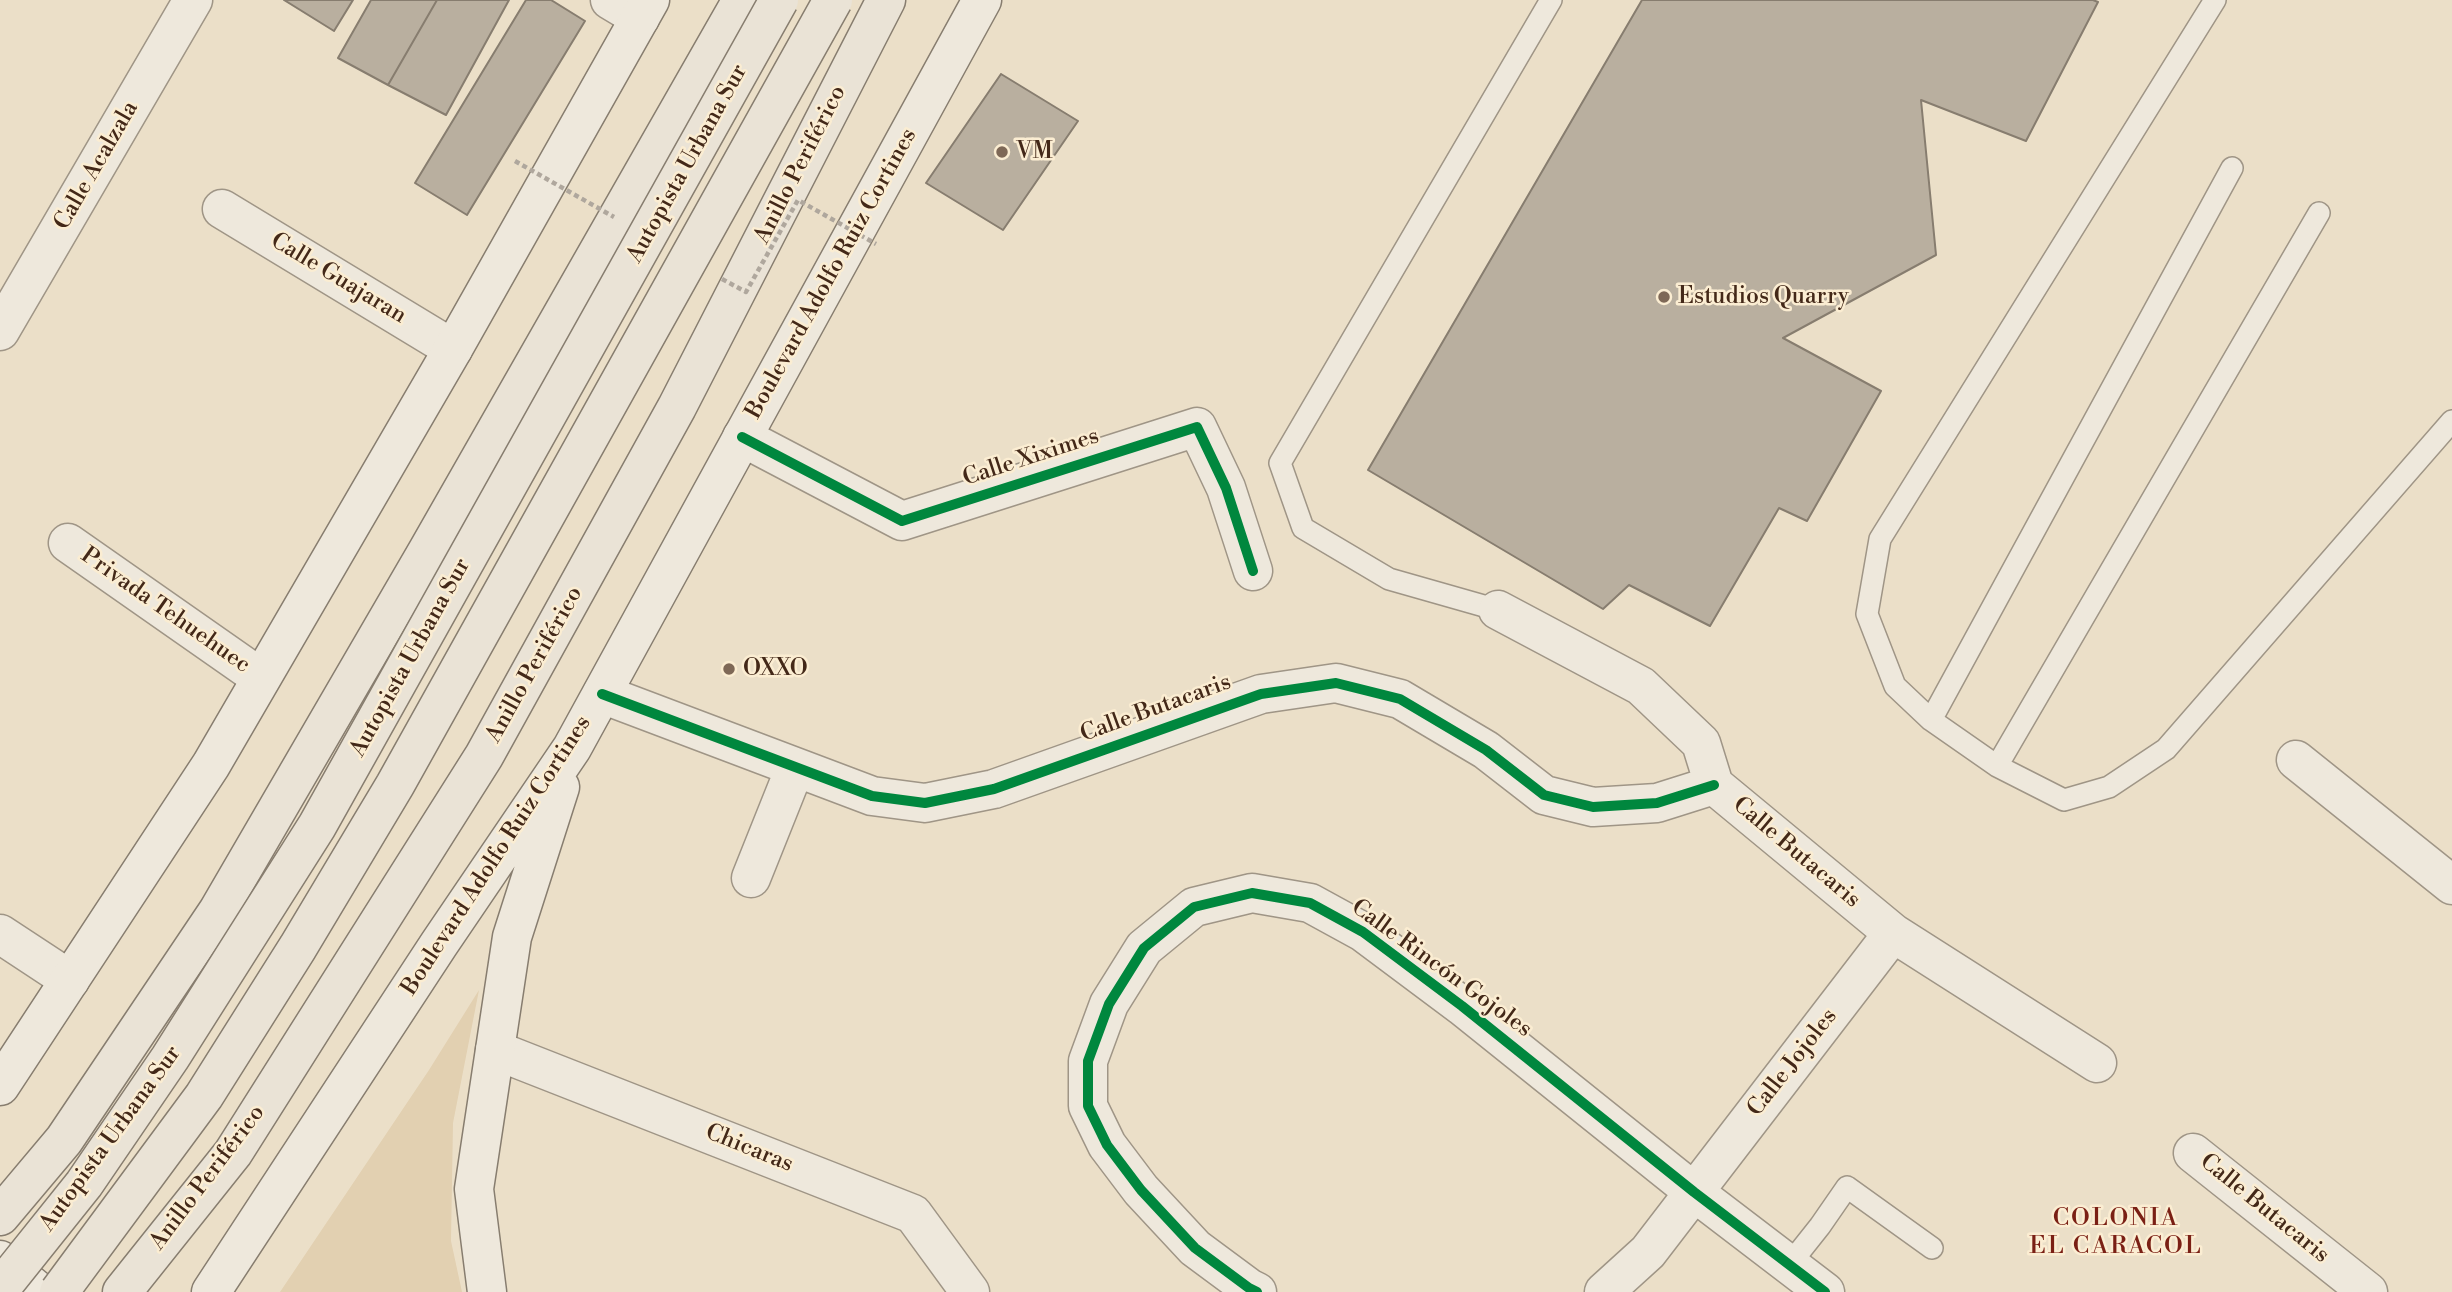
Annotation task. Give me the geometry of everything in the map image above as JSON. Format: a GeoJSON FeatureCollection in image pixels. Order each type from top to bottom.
{"type":"FeatureCollection","features":[{"type":"Feature","properties":{"kind":"highway"},"geometry":{"type":"LineString","coordinates":[[0,1216],[64,1140],[218,911],[742,0]]}},
{"type":"Feature","properties":{"kind":"highway","name":"Autopista Urbana Sur"},"geometry":{"type":"LineString","coordinates":[[0,1289],[83,1184],[170,1058],[317,826],[779,0]]}},
{"type":"Feature","properties":{"kind":"highway","name":"Autopista Urbana Sur"},"geometry":{"type":"LineString","coordinates":[[59,1292],[204,1096],[298,947],[395,785],[833,0]]}},
{"type":"Feature","properties":{"kind":"highway","name":"Anillo Periférico"},"geometry":{"type":"LineString","coordinates":[[122,1292],[233,1153],[480,762],[677,407],[886,0]]}},
{"type":"Feature","properties":{"kind":"street","name":"Calle Acalzala"},"geometry":{"type":"LineString","coordinates":[[0,331],[193,0]]}},
{"type":"Feature","properties":{"kind":"street","name":"Boulevard Adolfo Ruiz Cortines"},"geometry":{"type":"LineString","coordinates":[[211,1292],[439,944],[572,748],[982,0]]}},
{"type":"Feature","properties":{"kind":"street"},"geometry":{"type":"LineString","coordinates":[[0,1086],[211,765],[453,349],[633,6]]}},
{"type":"Feature","properties":{"kind":"street","name":"Calle Guajaran"},"geometry":{"type":"LineString","coordinates":[[222,209],[453,349]]}},
{"type":"Feature","properties":{"kind":"street","name":"Calle Xiximes"},"geometry":{"type":"LineString","coordinates":[[742,437],[902,521],[1197,427],[1226,488],[1253,571]]}},
{"type":"Feature","properties":{"kind":"street","name":"Privada Tehuehuec"},"geometry":{"type":"LineString","coordinates":[[68,543],[261,678]]}},
{"type":"Feature","properties":{"kind":"street"},"geometry":{"type":"LineString","coordinates":[[1498,610],[1641,686],[1701,743],[1714,786]]}},
{"type":"Feature","properties":{"kind":"street","name":"Calle Butacaris"},"geometry":{"type":"LineString","coordinates":[[601,694],[872,796],[925,803],[994,789],[1261,694],[1336,683],[1400,699],[1486,750],[1544,795],[1593,807],[1657,803],[1714,786],[1893,933],[2097,1063]]}},
{"type":"Feature","properties":{"kind":"street"},"geometry":{"type":"LineString","coordinates":[[487,1292],[474,1189],[512,937],[572,748]]}},
{"type":"Feature","properties":{"kind":"street"},"geometry":{"type":"LineString","coordinates":[[2296,760],[2452,885]]}},
{"type":"Feature","properties":{"kind":"street"},"geometry":{"type":"LineString","coordinates":[[751,878],[795,768]]}},
{"type":"Feature","properties":{"kind":"street","name":"Calle Rincón Gojoles"},"geometry":{"type":"LineString","coordinates":[[1257,1292],[1195,1248],[1141,1190],[1107,1145],[1088,1106],[1088,1061],[1108,1004],[1144,948],[1194,907],[1252,893],[1310,903],[1363,932],[1462,1006],[1694,1192],[1825,1292]]}},
{"type":"Feature","properties":{"kind":"street","name":"Calle Jojoles"},"geometry":{"type":"LineString","coordinates":[[1694,1192],[1893,933]]}},
{"type":"Feature","properties":{"kind":"street"},"geometry":{"type":"LineString","coordinates":[[0,934],[70,980]]}},
{"type":"Feature","properties":{"kind":"street","name":"Chicaras"},"geometry":{"type":"LineString","coordinates":[[495,1050],[913,1214],[970,1292]]}},
{"type":"Feature","properties":{"kind":"street","name":"Calle Butacaris"},"geometry":{"type":"LineString","coordinates":[[2193,1153],[2368,1292]]}},
{"type":"Feature","properties":{"kind":"street"},"geometry":{"type":"LineString","coordinates":[[1604,1292],[1648,1252],[1694,1192]]}},
{"type":"Feature","properties":{"kind":"street"},"geometry":{"type":"LineString","coordinates":[[0,1260],[39,1292]]}},
{"type":"Feature","properties":{"kind":"lane"},"geometry":{"type":"LineString","coordinates":[[1498,610],[1389,579],[1303,528],[1280,463],[1551,0]]}},
{"type":"Feature","properties":{"kind":"lane"},"geometry":{"type":"LineString","coordinates":[[2215,0],[1880,539],[1867,614],[1895,686],[1931,720],[1997,766],[2064,800],[2109,787],[2166,749],[2452,421]]}},
{"type":"Feature","properties":{"kind":"lane"},"geometry":{"type":"LineString","coordinates":[[1931,720],[2232,168]]}},
{"type":"Feature","properties":{"kind":"lane"},"geometry":{"type":"LineString","coordinates":[[1997,766],[2319,213]]}},
{"type":"Feature","properties":{"kind":"lane"},"geometry":{"type":"LineString","coordinates":[[1789,1265],[1847,1187],[1932,1248]]}},
{"type":"Feature","properties":{"kind":"shaded area"},"geometry":{"type":"Polygon","coordinates":[[[479,990],[453,1123],[451,1241],[462,1292],[280,1292],[429,1070],[479,990]]]}},
{"type":"Feature","properties":{"kind":"building"},"geometry":{"type":"Polygon","coordinates":[[[284,0],[353,0],[334,31],[284,0]]]}},
{"type":"Feature","properties":{"kind":"building"},"geometry":{"type":"Polygon","coordinates":[[[371,0],[437,0],[388,85],[338,58],[371,0]]]}},
{"type":"Feature","properties":{"kind":"building"},"geometry":{"type":"Polygon","coordinates":[[[437,0],[509,0],[446,115],[388,85],[437,0]]]}},
{"type":"Feature","properties":{"kind":"building"},"geometry":{"type":"Polygon","coordinates":[[[526,0],[551,0],[585,21],[467,215],[415,183],[526,0]]]}},
{"type":"Feature","properties":{"kind":"building","name":"Estudios Quarry"},"geometry":{"type":"Polygon","coordinates":[[[1642,0],[2098,2],[2026,141],[1921,100],[1936,255],[1783,338],[1881,391],[1807,521],[1779,508],[1710,626],[1629,585],[1603,609],[1368,470],[1642,0]]]}},
{"type":"Feature","properties":{"kind":"building","name":"VM"},"geometry":{"type":"Polygon","coordinates":[[[1001,74],[1078,121],[1003,230],[926,183],[1001,74]]]}},
{"type":"Feature","properties":{"kind":"cycle path"},"geometry":{"type":"LineString","coordinates":[[742,437],[902,521],[1197,427],[1226,488],[1253,571]]}},
{"type":"Feature","properties":{"kind":"cycle path"},"geometry":{"type":"LineString","coordinates":[[602,694],[872,796],[925,803],[994,789],[1261,694],[1336,683],[1400,699],[1486,750],[1544,795],[1593,807],[1657,803],[1714,785]]}},
{"type":"Feature","properties":{"kind":"cycle path"},"geometry":{"type":"LineString","coordinates":[[1257,1292],[1195,1248],[1141,1190],[1107,1145],[1088,1106],[1088,1061],[1109,1004],[1144,948],[1194,907],[1252,893],[1310,903],[1363,932],[1462,1006],[1694,1192],[1825,1292]]}},
{"type":"Feature","properties":{"kind":"place","name":"VM"},"geometry":{"type":"Point","coordinates":[1002,152]}},
{"type":"Feature","properties":{"kind":"place","name":"Estudios Quarry"},"geometry":{"type":"Point","coordinates":[1664,297]}},
{"type":"Feature","properties":{"kind":"place","name":"OXXO"},"geometry":{"type":"Point","coordinates":[729,669]}},
{"type":"Feature","properties":{"kind":"district","name":"COLONIA EL CARACOL"},"geometry":{"type":"Point","coordinates":[2116,1233]}}]}
